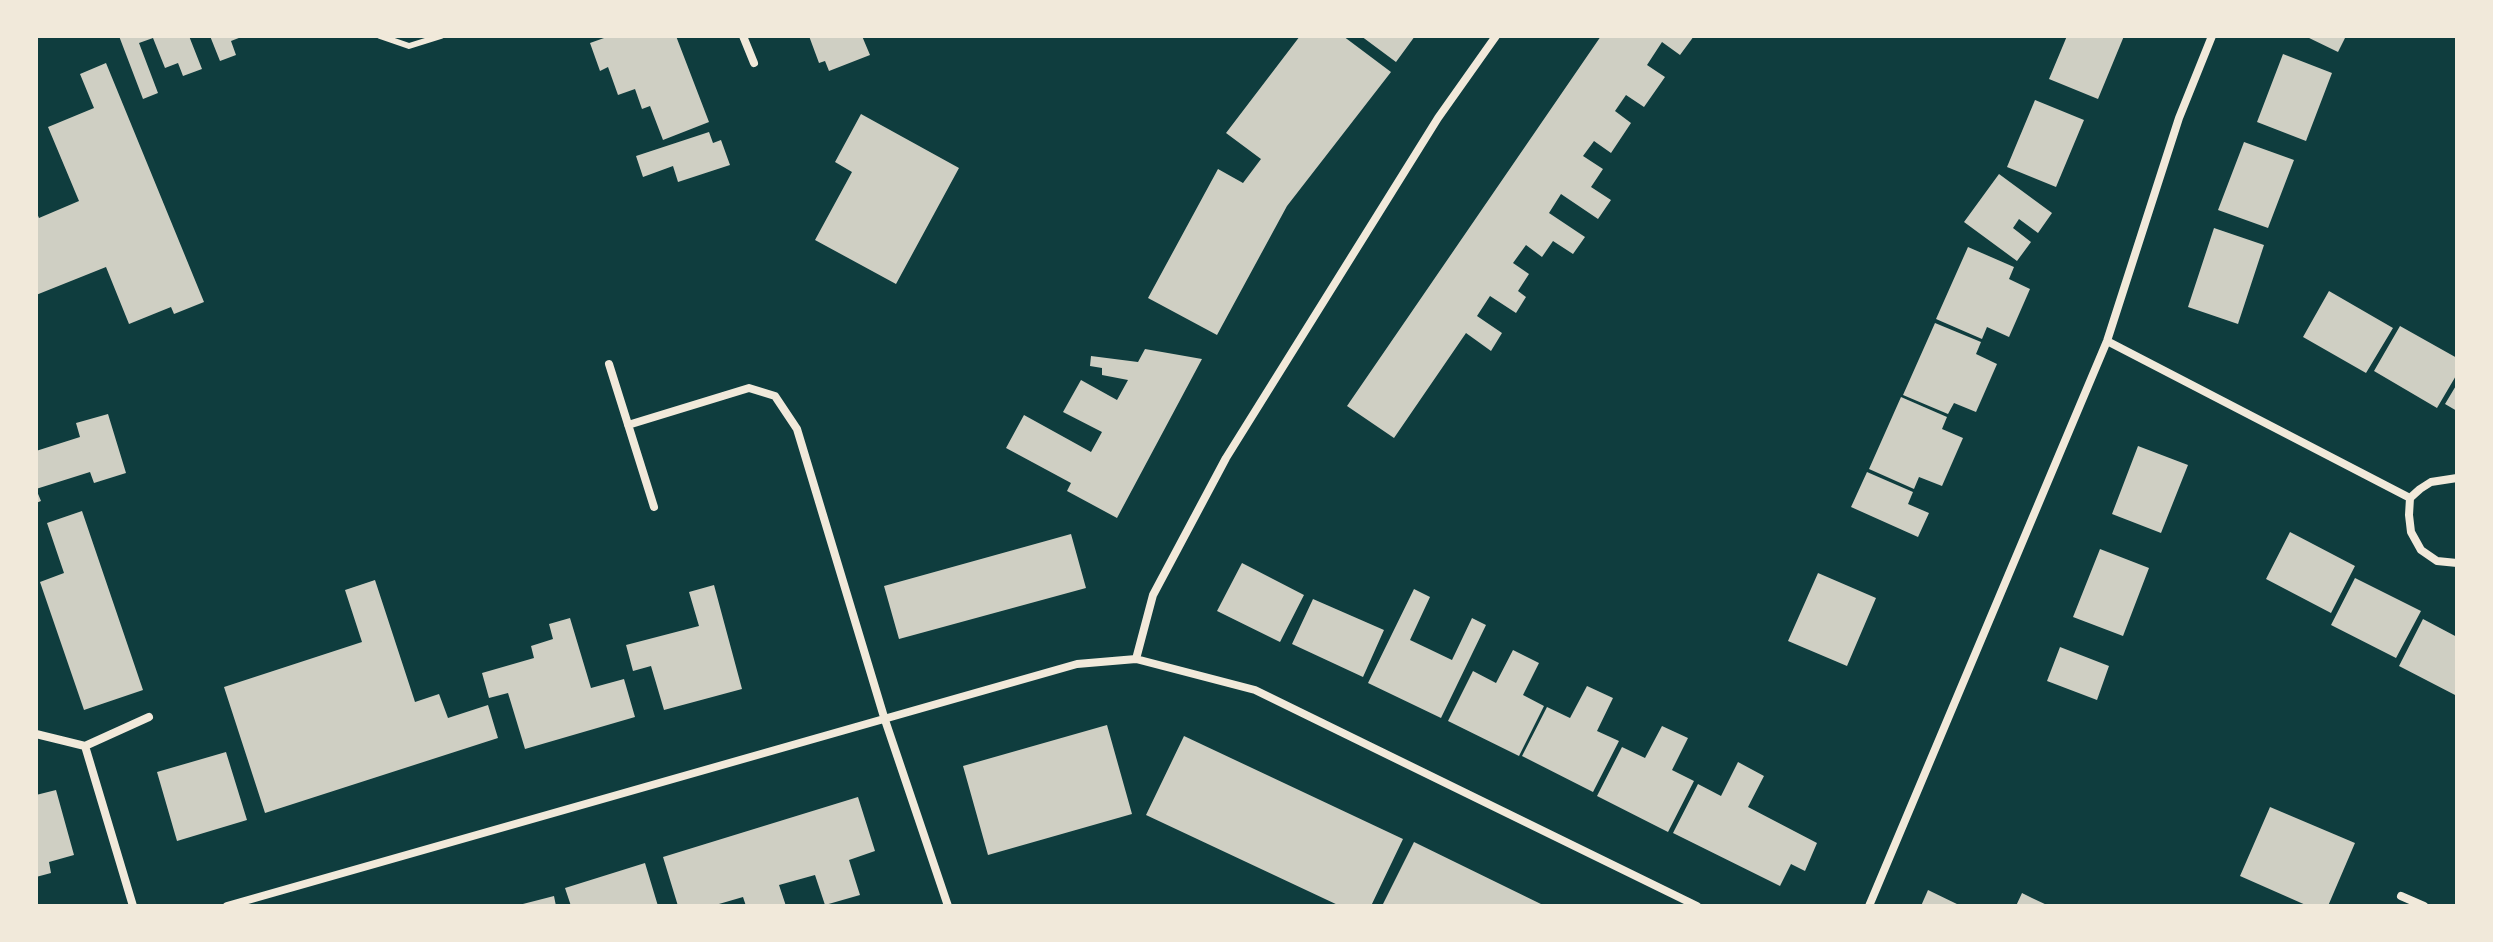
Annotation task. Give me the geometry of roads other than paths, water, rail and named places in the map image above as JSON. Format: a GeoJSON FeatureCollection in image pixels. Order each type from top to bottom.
{"type":"FeatureCollection","features":[{"type":"Feature","properties":{"kind":"street"},"geometry":{"type":"LineString","coordinates":[[743,36],[754,63]]}},
{"type":"Feature","properties":{"kind":"street"},"geometry":{"type":"LineString","coordinates":[[1136,659],[1153,595],[1226,458],[1438,118],[1496,36]]}},
{"type":"Feature","properties":{"kind":"street"},"geometry":{"type":"LineString","coordinates":[[1869,906],[2107,341],[2179,118],[2212,36]]}},
{"type":"Feature","properties":{"kind":"street"},"geometry":{"type":"LineString","coordinates":[[2107,341],[2410,498]]}},
{"type":"Feature","properties":{"kind":"street"},"geometry":{"type":"LineString","coordinates":[[609,364],[654,507]]}},
{"type":"Feature","properties":{"kind":"street"},"geometry":{"type":"LineString","coordinates":[[628,425],[749,388],[775,396],[797,429],[884,717],[948,906]]}},
{"type":"Feature","properties":{"kind":"street"},"geometry":{"type":"LineString","coordinates":[[2410,498],[2431,482],[2457,478]]}},
{"type":"Feature","properties":{"kind":"street"},"geometry":{"type":"LineString","coordinates":[[2410,498],[2411,532],[2421,550],[2437,561],[2457,563]]}},
{"type":"Feature","properties":{"kind":"street"},"geometry":{"type":"LineString","coordinates":[[227,906],[1077,664],[1136,659],[1255,690],[1697,906]]}},
{"type":"Feature","properties":{"kind":"street"},"geometry":{"type":"LineString","coordinates":[[36,734],[85,746],[149,717]]}},
{"type":"Feature","properties":{"kind":"street"},"geometry":{"type":"LineString","coordinates":[[85,746],[133,906]]}},
{"type":"Feature","properties":{"kind":"street"},"geometry":{"type":"LineString","coordinates":[[2401,896],[2424,906]]}},
{"type":"Feature","properties":{"kind":"lane"},"geometry":{"type":"LineString","coordinates":[[380,36],[409,46],[441,36]]}}]}
